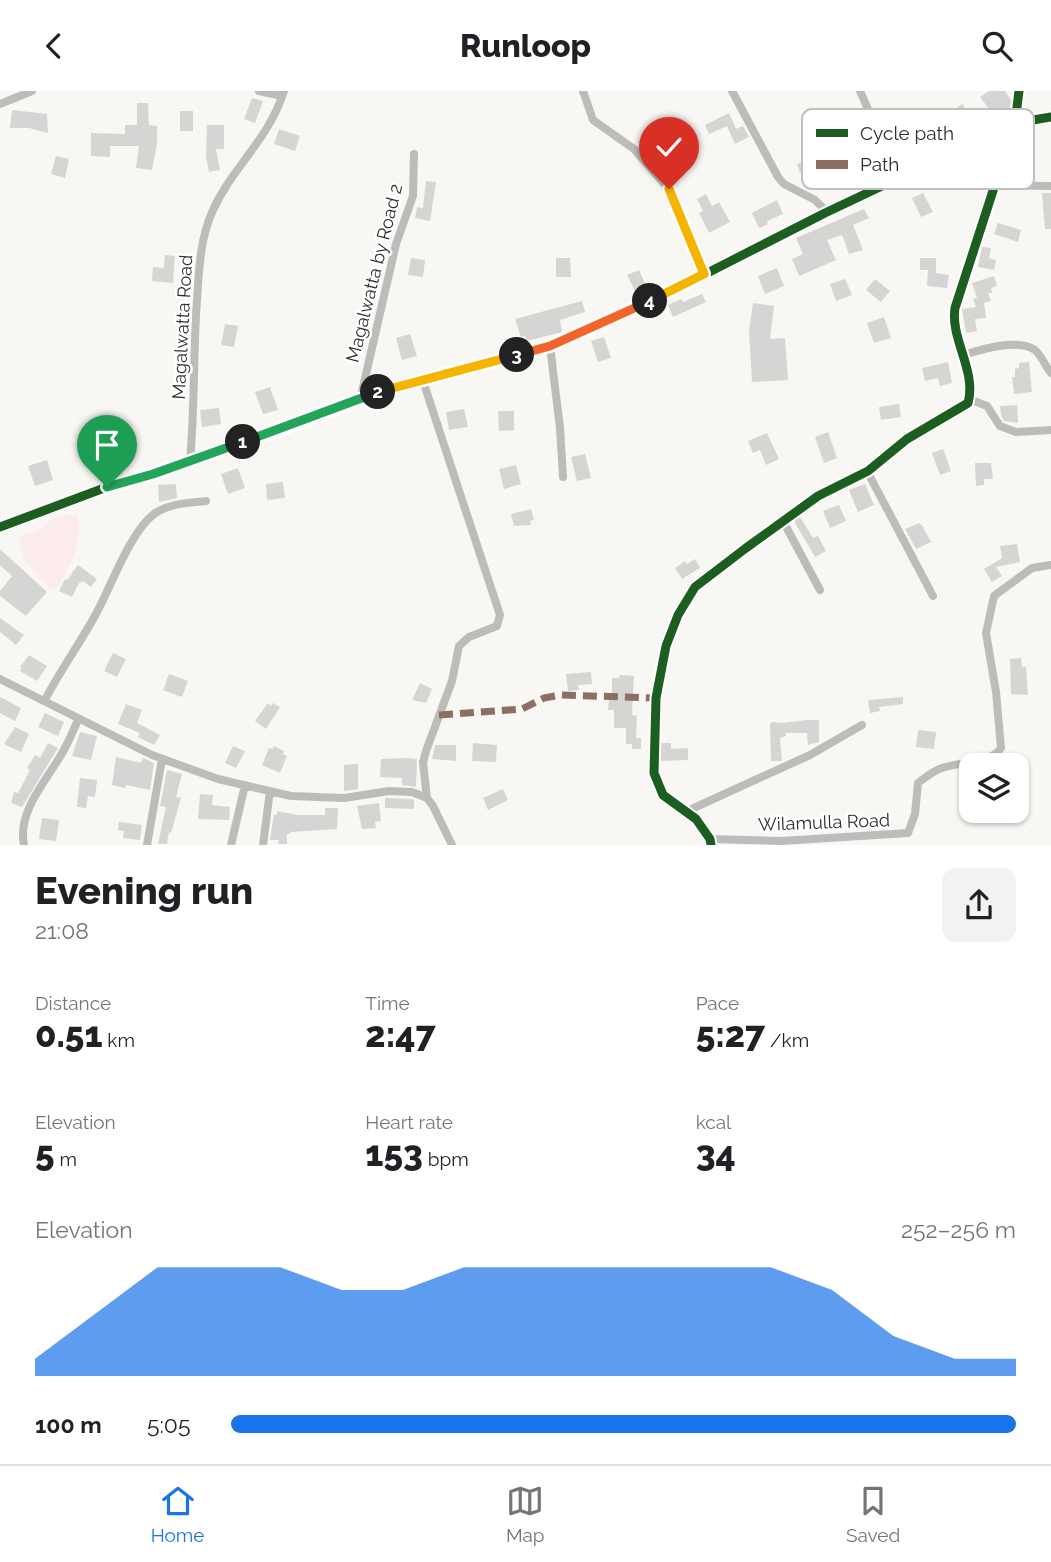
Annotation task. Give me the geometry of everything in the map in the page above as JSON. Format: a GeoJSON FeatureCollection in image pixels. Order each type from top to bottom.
{"type":"FeatureCollection","features":[{"type":"Feature","properties":{"kind":"street"},"geometry":{"type":"LineString","coordinates":[[0,104],[32,91]]}},
{"type":"Feature","properties":{"kind":"street"},"geometry":{"type":"LineString","coordinates":[[259,91],[283,93]]}},
{"type":"Feature","properties":{"kind":"street"},"geometry":{"type":"LineString","coordinates":[[583,91],[593,120],[634,149],[669,189],[704,274]]}},
{"type":"Feature","properties":{"kind":"street"},"geometry":{"type":"LineString","coordinates":[[732,91],[783,184],[815,200],[827,212]]}},
{"type":"Feature","properties":{"kind":"street"},"geometry":{"type":"LineString","coordinates":[[860,91],[868,109]]}},
{"type":"Feature","properties":{"kind":"street"},"geometry":{"type":"LineString","coordinates":[[1017,109],[1019,91]]}},
{"type":"Feature","properties":{"kind":"street","name":"Magalwatta Road"},"geometry":{"type":"LineString","coordinates":[[190,461],[194,417],[194,340],[204,235],[213,210],[274,119],[283,93]]}},
{"type":"Feature","properties":{"kind":"street","name":"Magalwatta by Road 2"},"geometry":{"type":"LineString","coordinates":[[360,400],[396,244],[414,196],[414,154]]}},
{"type":"Feature","properties":{"kind":"street"},"geometry":{"type":"LineString","coordinates":[[0,527],[379,392],[550,346],[704,274],[875,189]]}},
{"type":"Feature","properties":{"kind":"street"},"geometry":{"type":"LineString","coordinates":[[711,842],[696,819],[663,795],[654,773],[655,705],[666,646],[678,615],[695,587],[783,521],[818,496],[867,471],[907,439],[968,403],[964,355],[954,317],[955,308],[993,189]]}},
{"type":"Feature","properties":{"kind":"street"},"geometry":{"type":"LineString","coordinates":[[964,355],[1003,345],[1026,347],[1036,351],[1051,373]]}},
{"type":"Feature","properties":{"kind":"street"},"geometry":{"type":"LineString","coordinates":[[550,346],[563,477]]}},
{"type":"Feature","properties":{"kind":"street"},"geometry":{"type":"LineString","coordinates":[[423,381],[500,615],[497,626],[469,637],[459,646],[452,681],[423,762],[426,799]]}},
{"type":"Feature","properties":{"kind":"street"},"geometry":{"type":"LineString","coordinates":[[969,399],[987,406],[1000,426],[1016,432],[1051,431]]}},
{"type":"Feature","properties":{"kind":"street"},"geometry":{"type":"LineString","coordinates":[[867,471],[933,596]]}},
{"type":"Feature","properties":{"kind":"street"},"geometry":{"type":"LineString","coordinates":[[46,700],[62,668],[97,613],[142,528],[153,515],[169,507],[206,501]]}},
{"type":"Feature","properties":{"kind":"street"},"geometry":{"type":"LineString","coordinates":[[783,521],[820,590]]}},
{"type":"Feature","properties":{"kind":"street","name":"Wilamulla Road"},"geometry":{"type":"LineString","coordinates":[[711,842],[781,841],[908,833],[915,814],[918,783],[943,767],[995,757],[1002,748],[986,633],[994,596],[1032,568],[1051,565]]}},
{"type":"Feature","properties":{"kind":"street"},"geometry":{"type":"LineString","coordinates":[[0,679],[46,700],[78,720],[162,759],[218,779],[291,796],[344,798],[389,791],[412,792],[433,806],[452,845]]}},
{"type":"Feature","properties":{"kind":"street"},"geometry":{"type":"LineString","coordinates":[[24,845],[22,835],[28,809],[64,751],[78,720]]}},
{"type":"Feature","properties":{"kind":"street"},"geometry":{"type":"LineString","coordinates":[[685,811],[810,755],[862,725]]}},
{"type":"Feature","properties":{"kind":"street"},"geometry":{"type":"LineString","coordinates":[[147,845],[162,759]]}},
{"type":"Feature","properties":{"kind":"street"},"geometry":{"type":"LineString","coordinates":[[231,845],[245,785]]}},
{"type":"Feature","properties":{"kind":"street"},"geometry":{"type":"LineString","coordinates":[[263,845],[270,791]]}},
{"type":"Feature","properties":{"kind":"shaded area"},"geometry":{"type":"Polygon","coordinates":[[[77,515],[77,544],[57,588],[51,589],[24,560],[19,542],[23,534],[37,531],[54,518],[77,515]]]}},
{"type":"Feature","properties":{"kind":"building"},"geometry":{"type":"Polygon","coordinates":[[[989,91],[1005,91],[1011,100],[1010,109],[989,109],[980,97],[989,91]]]}},
{"type":"Feature","properties":{"kind":"building"},"geometry":{"type":"Polygon","coordinates":[[[252,98],[263,101],[255,123],[244,119],[252,98]]]}},
{"type":"Feature","properties":{"kind":"building"},"geometry":{"type":"Polygon","coordinates":[[[137,103],[148,103],[149,125],[157,126],[152,170],[136,168],[139,146],[110,146],[110,157],[91,156],[91,133],[125,134],[125,125],[137,125],[137,103]]]}},
{"type":"Feature","properties":{"kind":"building"},"geometry":{"type":"Polygon","coordinates":[[[12,110],[47,114],[48,133],[29,128],[10,128],[12,110]]]}},
{"type":"Feature","properties":{"kind":"building"},"geometry":{"type":"Polygon","coordinates":[[[180,111],[193,111],[193,131],[180,131],[180,111]]]}},
{"type":"Feature","properties":{"kind":"building"},"geometry":{"type":"Polygon","coordinates":[[[729,113],[736,129],[743,126],[749,137],[735,144],[727,126],[709,134],[705,125],[729,113]]]}},
{"type":"Feature","properties":{"kind":"building"},"geometry":{"type":"Polygon","coordinates":[[[207,125],[224,125],[224,149],[216,149],[220,170],[209,172],[206,157],[207,125]]]}},
{"type":"Feature","properties":{"kind":"building"},"geometry":{"type":"Polygon","coordinates":[[[279,129],[300,136],[295,151],[274,144],[279,129]]]}},
{"type":"Feature","properties":{"kind":"building"},"geometry":{"type":"Polygon","coordinates":[[[684,136],[691,152],[667,163],[658,166],[646,152],[684,136]]]}},
{"type":"Feature","properties":{"kind":"building"},"geometry":{"type":"Polygon","coordinates":[[[56,156],[69,159],[65,178],[51,174],[56,156]]]}},
{"type":"Feature","properties":{"kind":"building"},"geometry":{"type":"Polygon","coordinates":[[[802,162],[802,172],[800,173],[797,164],[802,162]]]}},
{"type":"Feature","properties":{"kind":"building"},"geometry":{"type":"Polygon","coordinates":[[[426,181],[436,182],[430,221],[415,218],[417,207],[423,208],[426,181]]]}},
{"type":"Feature","properties":{"kind":"building"},"geometry":{"type":"Polygon","coordinates":[[[923,193],[933,212],[921,217],[912,198],[923,193]]]}},
{"type":"Feature","properties":{"kind":"building"},"geometry":{"type":"Polygon","coordinates":[[[1042,193],[1051,193],[1051,229],[1045,229],[1042,193]]]}},
{"type":"Feature","properties":{"kind":"building"},"geometry":{"type":"Polygon","coordinates":[[[706,194],[712,206],[719,202],[730,222],[709,233],[699,213],[703,211],[697,199],[706,194]]]}},
{"type":"Feature","properties":{"kind":"building"},"geometry":{"type":"Polygon","coordinates":[[[777,200],[783,214],[759,228],[752,213],[777,200]]]}},
{"type":"Feature","properties":{"kind":"building"},"geometry":{"type":"Polygon","coordinates":[[[864,209],[869,218],[853,225],[863,250],[849,254],[842,235],[827,240],[836,260],[799,276],[792,259],[803,254],[796,238],[864,209]]]}},
{"type":"Feature","properties":{"kind":"building"},"geometry":{"type":"Polygon","coordinates":[[[998,223],[1021,230],[1018,242],[994,234],[998,223]]]}},
{"type":"Feature","properties":{"kind":"building"},"geometry":{"type":"Polygon","coordinates":[[[982,247],[991,248],[989,258],[996,260],[994,270],[978,267],[982,247]]]}},
{"type":"Feature","properties":{"kind":"building"},"geometry":{"type":"Polygon","coordinates":[[[165,255],[175,256],[173,283],[152,281],[153,267],[164,268],[165,255]]]}},
{"type":"Feature","properties":{"kind":"building"},"geometry":{"type":"Polygon","coordinates":[[[411,258],[425,260],[423,277],[408,275],[411,258]]]}},
{"type":"Feature","properties":{"kind":"building"},"geometry":{"type":"Polygon","coordinates":[[[556,258],[570,258],[571,277],[556,277],[556,258]]]}},
{"type":"Feature","properties":{"kind":"building"},"geometry":{"type":"Polygon","coordinates":[[[920,258],[936,258],[936,273],[949,275],[947,288],[927,286],[928,270],[920,270],[920,258]]]}},
{"type":"Feature","properties":{"kind":"building"},"geometry":{"type":"Polygon","coordinates":[[[777,268],[784,286],[765,294],[758,276],[777,268]]]}},
{"type":"Feature","properties":{"kind":"building"},"geometry":{"type":"Polygon","coordinates":[[[639,270],[647,288],[636,293],[627,275],[639,270]]]}},
{"type":"Feature","properties":{"kind":"building"},"geometry":{"type":"Polygon","coordinates":[[[994,276],[997,286],[991,288],[992,293],[988,293],[991,301],[984,303],[986,318],[975,319],[977,331],[966,333],[962,309],[976,307],[973,299],[977,298],[972,283],[994,276]]]}},
{"type":"Feature","properties":{"kind":"building"},"geometry":{"type":"Polygon","coordinates":[[[845,279],[852,295],[836,301],[830,284],[845,279]]]}},
{"type":"Feature","properties":{"kind":"building"},"geometry":{"type":"Polygon","coordinates":[[[875,279],[890,291],[881,302],[866,290],[875,279]]]}},
{"type":"Feature","properties":{"kind":"building"},"geometry":{"type":"Polygon","coordinates":[[[702,294],[706,302],[673,317],[668,305],[702,294]]]}},
{"type":"Feature","properties":{"kind":"building"},"geometry":{"type":"Polygon","coordinates":[[[582,301],[585,312],[560,320],[562,332],[527,341],[525,336],[521,337],[515,319],[582,301]]]}},
{"type":"Feature","properties":{"kind":"building"},"geometry":{"type":"Polygon","coordinates":[[[753,303],[774,306],[770,339],[785,338],[788,380],[752,382],[749,331],[753,303]]]}},
{"type":"Feature","properties":{"kind":"building"},"geometry":{"type":"Polygon","coordinates":[[[884,317],[891,338],[874,343],[867,323],[884,317]]]}},
{"type":"Feature","properties":{"kind":"building"},"geometry":{"type":"Polygon","coordinates":[[[225,324],[238,326],[234,347],[221,345],[225,324]]]}},
{"type":"Feature","properties":{"kind":"building"},"geometry":{"type":"Polygon","coordinates":[[[410,334],[417,356],[402,360],[396,338],[410,334]]]}},
{"type":"Feature","properties":{"kind":"building"},"geometry":{"type":"Polygon","coordinates":[[[604,337],[611,358],[598,362],[591,341],[604,337]]]}},
{"type":"Feature","properties":{"kind":"building"},"geometry":{"type":"Polygon","coordinates":[[[948,362],[952,383],[940,386],[938,378],[925,381],[922,368],[948,362]]]}},
{"type":"Feature","properties":{"kind":"building"},"geometry":{"type":"Polygon","coordinates":[[[1029,362],[1032,392],[1014,394],[1012,377],[1015,377],[1015,369],[1019,368],[1019,363],[1029,362]]]}},
{"type":"Feature","properties":{"kind":"building"},"geometry":{"type":"Polygon","coordinates":[[[270,387],[278,410],[263,414],[255,392],[270,387]]]}},
{"type":"Feature","properties":{"kind":"building"},"geometry":{"type":"Polygon","coordinates":[[[899,404],[901,417],[881,420],[879,407],[899,404]]]}},
{"type":"Feature","properties":{"kind":"building"},"geometry":{"type":"Polygon","coordinates":[[[1017,405],[1018,423],[1004,421],[1000,406],[1017,405]]]}},
{"type":"Feature","properties":{"kind":"building"},"geometry":{"type":"Polygon","coordinates":[[[219,408],[221,424],[202,427],[200,410],[219,408]]]}},
{"type":"Feature","properties":{"kind":"building"},"geometry":{"type":"Polygon","coordinates":[[[464,409],[468,427],[449,430],[446,412],[464,409]]]}},
{"type":"Feature","properties":{"kind":"building"},"geometry":{"type":"Polygon","coordinates":[[[498,411],[514,411],[514,430],[499,431],[498,411]]]}},
{"type":"Feature","properties":{"kind":"building"},"geometry":{"type":"Polygon","coordinates":[[[828,432],[837,458],[824,463],[815,437],[828,432]]]}},
{"type":"Feature","properties":{"kind":"building"},"geometry":{"type":"Polygon","coordinates":[[[767,433],[779,459],[766,465],[760,450],[753,453],[748,441],[767,433]]]}},
{"type":"Feature","properties":{"kind":"building"},"geometry":{"type":"Polygon","coordinates":[[[943,449],[951,471],[940,475],[932,453],[943,449]]]}},
{"type":"Feature","properties":{"kind":"building"},"geometry":{"type":"Polygon","coordinates":[[[585,454],[591,478],[577,481],[571,457],[585,454]]]}},
{"type":"Feature","properties":{"kind":"building"},"geometry":{"type":"Polygon","coordinates":[[[47,460],[53,480],[35,486],[28,466],[47,460]]]}},
{"type":"Feature","properties":{"kind":"building"},"geometry":{"type":"Polygon","coordinates":[[[975,463],[991,463],[993,479],[984,479],[984,485],[976,486],[975,463]]]}},
{"type":"Feature","properties":{"kind":"building"},"geometry":{"type":"Polygon","coordinates":[[[516,465],[521,484],[504,489],[499,469],[516,465]]]}},
{"type":"Feature","properties":{"kind":"building"},"geometry":{"type":"Polygon","coordinates":[[[238,468],[245,488],[228,494],[221,474],[238,468]]]}},
{"type":"Feature","properties":{"kind":"building"},"geometry":{"type":"Polygon","coordinates":[[[283,482],[285,498],[267,500],[266,484],[283,482]]]}},
{"type":"Feature","properties":{"kind":"building"},"geometry":{"type":"Polygon","coordinates":[[[176,484],[177,498],[159,502],[158,485],[176,484]]]}},
{"type":"Feature","properties":{"kind":"building"},"geometry":{"type":"Polygon","coordinates":[[[865,484],[874,505],[858,512],[849,490],[865,484]]]}},
{"type":"Feature","properties":{"kind":"building"},"geometry":{"type":"Polygon","coordinates":[[[839,505],[846,521],[830,528],[823,511],[839,505]]]}},
{"type":"Feature","properties":{"kind":"building"},"geometry":{"type":"Polygon","coordinates":[[[531,509],[534,520],[530,521],[531,525],[514,526],[511,514],[531,509]]]}},
{"type":"Feature","properties":{"kind":"building"},"geometry":{"type":"Polygon","coordinates":[[[800,517],[813,538],[818,536],[826,551],[815,557],[794,521],[800,517]]]}},
{"type":"Feature","properties":{"kind":"building"},"geometry":{"type":"Polygon","coordinates":[[[919,523],[931,542],[916,549],[905,529],[919,523]]]}},
{"type":"Feature","properties":{"kind":"building"},"geometry":{"type":"Polygon","coordinates":[[[1017,544],[1020,562],[996,567],[1002,576],[992,582],[984,569],[1002,558],[1000,546],[1017,544]]]}},
{"type":"Feature","properties":{"kind":"building"},"geometry":{"type":"Polygon","coordinates":[[[0,549],[47,592],[26,616],[0,596],[0,591],[12,576],[0,565],[0,549]]]}},
{"type":"Feature","properties":{"kind":"building"},"geometry":{"type":"Polygon","coordinates":[[[695,559],[700,568],[682,579],[675,568],[685,561],[687,564],[695,559]]]}},
{"type":"Feature","properties":{"kind":"building"},"geometry":{"type":"Polygon","coordinates":[[[78,565],[97,579],[91,587],[83,581],[79,583],[72,597],[59,591],[65,579],[67,580],[78,565]]]}},
{"type":"Feature","properties":{"kind":"building"},"geometry":{"type":"Polygon","coordinates":[[[0,618],[24,635],[16,645],[0,632],[0,618]]]}},
{"type":"Feature","properties":{"kind":"building"},"geometry":{"type":"Polygon","coordinates":[[[113,653],[126,659],[117,677],[104,671],[113,653]]]}},
{"type":"Feature","properties":{"kind":"building"},"geometry":{"type":"Polygon","coordinates":[[[29,655],[47,666],[37,681],[20,671],[29,655]]]}},
{"type":"Feature","properties":{"kind":"building"},"geometry":{"type":"Polygon","coordinates":[[[1021,658],[1022,667],[1026,667],[1028,695],[1011,694],[1010,659],[1021,658]]]}},
{"type":"Feature","properties":{"kind":"building"},"geometry":{"type":"Polygon","coordinates":[[[591,672],[592,684],[578,685],[579,690],[568,691],[566,674],[591,672]]]}},
{"type":"Feature","properties":{"kind":"building"},"geometry":{"type":"Polygon","coordinates":[[[169,674],[188,681],[182,697],[163,690],[169,674]]]}},
{"type":"Feature","properties":{"kind":"building"},"geometry":{"type":"Polygon","coordinates":[[[620,675],[634,676],[632,715],[637,716],[636,738],[641,738],[641,749],[632,749],[632,744],[626,744],[626,728],[614,728],[614,710],[608,710],[609,699],[612,699],[612,678],[619,678],[620,675]]]}},
{"type":"Feature","properties":{"kind":"building"},"geometry":{"type":"Polygon","coordinates":[[[420,683],[432,689],[426,703],[412,700],[420,683]]]}},
{"type":"Feature","properties":{"kind":"building"},"geometry":{"type":"Polygon","coordinates":[[[0,697],[21,708],[15,721],[0,713],[0,697]]]}},
{"type":"Feature","properties":{"kind":"building"},"geometry":{"type":"Polygon","coordinates":[[[903,697],[903,704],[879,707],[880,711],[870,713],[868,700],[903,697]]]}},
{"type":"Feature","properties":{"kind":"building"},"geometry":{"type":"Polygon","coordinates":[[[268,703],[280,707],[266,729],[255,721],[268,703]]]}},
{"type":"Feature","properties":{"kind":"building"},"geometry":{"type":"Polygon","coordinates":[[[126,704],[142,710],[137,723],[160,735],[154,745],[138,737],[140,733],[118,724],[126,704]]]}},
{"type":"Feature","properties":{"kind":"building"},"geometry":{"type":"Polygon","coordinates":[[[45,713],[64,722],[58,736],[38,727],[45,713]]]}},
{"type":"Feature","properties":{"kind":"building"},"geometry":{"type":"Polygon","coordinates":[[[819,720],[819,742],[808,745],[807,733],[786,733],[786,736],[780,738],[782,761],[771,761],[770,724],[819,720]]]}},
{"type":"Feature","properties":{"kind":"building"},"geometry":{"type":"Polygon","coordinates":[[[15,727],[29,734],[21,752],[4,744],[15,727]]]}},
{"type":"Feature","properties":{"kind":"building"},"geometry":{"type":"Polygon","coordinates":[[[918,730],[936,732],[934,749],[916,747],[918,730]]]}},
{"type":"Feature","properties":{"kind":"building"},"geometry":{"type":"Polygon","coordinates":[[[80,732],[97,736],[91,760],[72,756],[80,732]]]}},
{"type":"Feature","properties":{"kind":"building"},"geometry":{"type":"Polygon","coordinates":[[[48,743],[58,748],[22,807],[11,803],[14,792],[18,793],[30,770],[27,768],[35,755],[40,758],[48,743]]]}},
{"type":"Feature","properties":{"kind":"building"},"geometry":{"type":"Polygon","coordinates":[[[473,743],[497,745],[496,762],[472,761],[473,743]]]}},
{"type":"Feature","properties":{"kind":"building"},"geometry":{"type":"Polygon","coordinates":[[[661,743],[671,743],[671,749],[688,748],[688,760],[661,761],[661,743]]]}},
{"type":"Feature","properties":{"kind":"building"},"geometry":{"type":"Polygon","coordinates":[[[435,745],[456,745],[456,761],[432,759],[435,745]]]}},
{"type":"Feature","properties":{"kind":"building"},"geometry":{"type":"Polygon","coordinates":[[[233,746],[245,751],[236,768],[225,763],[233,746]]]}},
{"type":"Feature","properties":{"kind":"building"},"geometry":{"type":"Polygon","coordinates":[[[274,746],[284,751],[283,754],[287,756],[280,773],[262,765],[269,748],[273,749],[274,746]]]}},
{"type":"Feature","properties":{"kind":"building"},"geometry":{"type":"Polygon","coordinates":[[[116,757],[141,763],[143,758],[154,763],[150,790],[112,785],[116,757]]]}},
{"type":"Feature","properties":{"kind":"building"},"geometry":{"type":"Polygon","coordinates":[[[381,759],[417,759],[416,787],[402,785],[402,778],[380,777],[381,759]]]}},
{"type":"Feature","properties":{"kind":"building"},"geometry":{"type":"Polygon","coordinates":[[[358,764],[358,789],[344,791],[344,765],[358,764]]]}},
{"type":"Feature","properties":{"kind":"building"},"geometry":{"type":"Polygon","coordinates":[[[167,770],[182,774],[176,797],[181,798],[167,844],[158,844],[166,807],[160,806],[167,770]]]}},
{"type":"Feature","properties":{"kind":"building"},"geometry":{"type":"Polygon","coordinates":[[[80,778],[97,780],[95,797],[88,796],[86,808],[77,807],[80,778]]]}},
{"type":"Feature","properties":{"kind":"building"},"geometry":{"type":"Polygon","coordinates":[[[503,789],[508,800],[488,810],[483,798],[503,789]]]}},
{"type":"Feature","properties":{"kind":"building"},"geometry":{"type":"Polygon","coordinates":[[[200,794],[213,795],[212,805],[230,807],[229,820],[198,819],[200,794]]]}},
{"type":"Feature","properties":{"kind":"building"},"geometry":{"type":"Polygon","coordinates":[[[385,798],[414,800],[414,809],[385,808],[385,798]]]}},
{"type":"Feature","properties":{"kind":"building"},"geometry":{"type":"Polygon","coordinates":[[[379,803],[381,821],[375,822],[376,828],[362,829],[357,806],[379,803]]]}},
{"type":"Feature","properties":{"kind":"building"},"geometry":{"type":"Polygon","coordinates":[[[325,808],[338,808],[337,829],[290,832],[287,834],[287,844],[270,840],[274,814],[277,815],[277,811],[298,815],[325,815],[325,808]]]}},
{"type":"Feature","properties":{"kind":"building"},"geometry":{"type":"Polygon","coordinates":[[[42,818],[59,820],[56,841],[39,839],[42,818]]]}},
{"type":"Feature","properties":{"kind":"building"},"geometry":{"type":"Polygon","coordinates":[[[119,822],[142,825],[140,840],[123,838],[124,831],[118,830],[119,822]]]}},
{"type":"Feature","properties":{"kind":"marked path"},"geometry":{"type":"LineString","coordinates":[[439,715],[522,709],[544,698],[560,695],[656,698]]}},
{"type":"Feature","properties":{"kind":"cycle path"},"geometry":{"type":"LineString","coordinates":[[1017,109],[1019,91]]}},
{"type":"Feature","properties":{"kind":"cycle path"},"geometry":{"type":"LineString","coordinates":[[1034,120],[1051,117]]}},
{"type":"Feature","properties":{"kind":"cycle path"},"geometry":{"type":"LineString","coordinates":[[0,527],[107,487],[153,474],[317,417],[379,392],[550,346],[672,291],[876,189]]}},
{"type":"Feature","properties":{"kind":"cycle path"},"geometry":{"type":"LineString","coordinates":[[711,845],[710,839],[696,819],[663,795],[654,773],[656,698],[666,646],[678,615],[695,587],[746,548],[818,496],[868,471],[907,439],[968,403],[969,379],[956,331],[955,308],[994,189]]}},
{"type":"Feature","properties":{"kind":"route"},"geometry":{"type":"LineString","coordinates":[[107,487],[153,474],[317,417],[379,392],[550,346],[672,291],[704,274],[669,189]]}}]}
